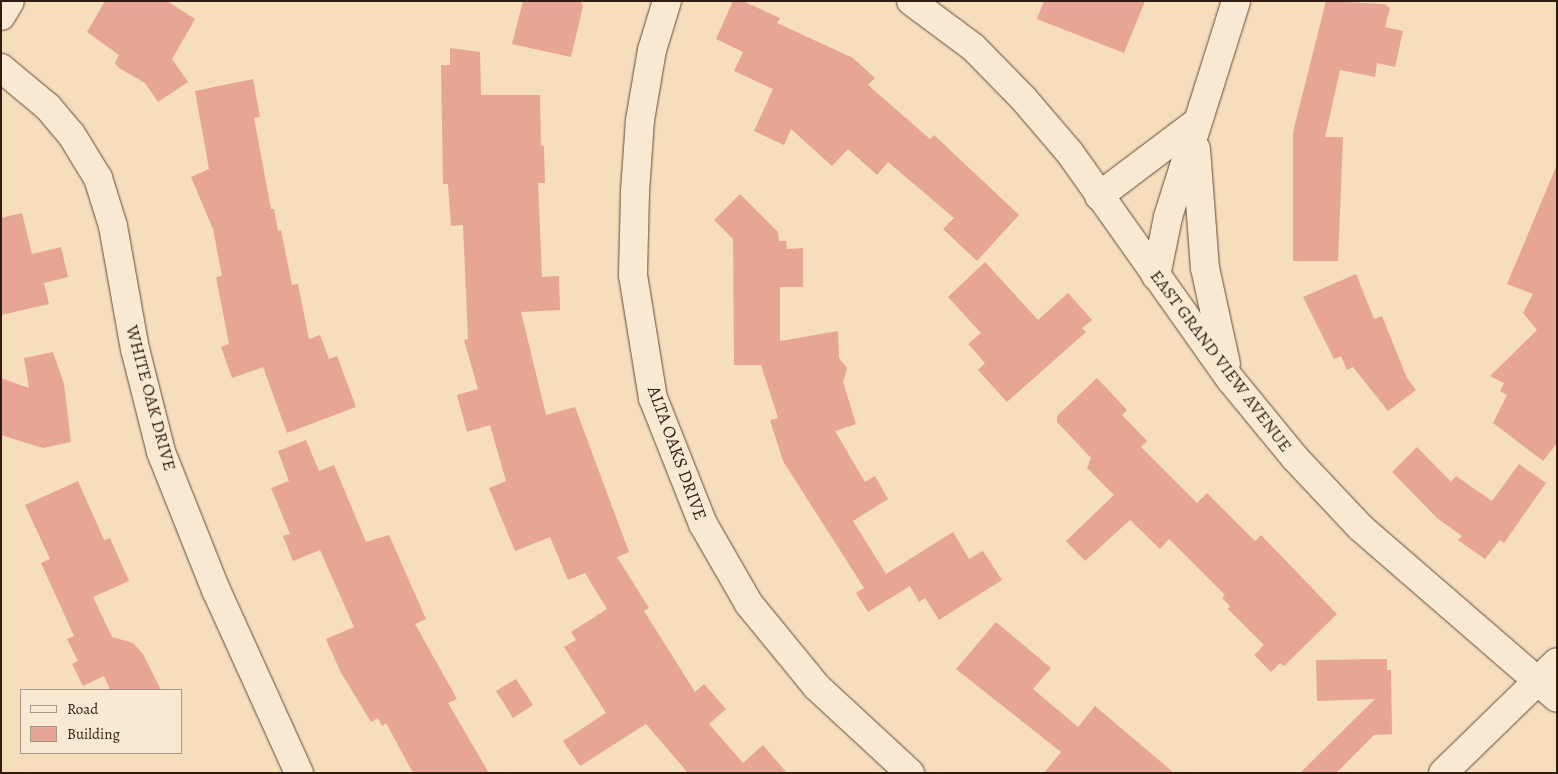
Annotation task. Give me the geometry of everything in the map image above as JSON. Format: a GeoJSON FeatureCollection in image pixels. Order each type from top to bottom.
{"type":"FeatureCollection","features":[{"type":"Feature","properties":{"kind":"street"},"geometry":{"type":"LineString","coordinates":[[1,16],[10,1]]}},
{"type":"Feature","properties":{"kind":"street","name":"ALTA OAKS DRIVE"},"geometry":{"type":"LineString","coordinates":[[667,1],[652,50],[640,120],[635,192],[634,275],[653,398],[703,524],[749,604],[817,687],[910,773]]}},
{"type":"Feature","properties":{"kind":"street","name":"EAST GRAND VIEW AVENUE"},"geometry":{"type":"LineString","coordinates":[[911,1],[972,47],[1023,98],[1099,196],[1232,380],[1295,458],[1361,528],[1547,691]]}},
{"type":"Feature","properties":{"kind":"street"},"geometry":{"type":"LineString","coordinates":[[1156,276],[1168,217],[1196,123],[1236,1]]}},
{"type":"Feature","properties":{"kind":"street","name":"WHITE OAK DRIVE"},"geometry":{"type":"LineString","coordinates":[[1,68],[48,107],[71,134],[98,178],[113,226],[136,349],[161,452],[220,599],[298,773]]}},
{"type":"Feature","properties":{"kind":"street"},"geometry":{"type":"LineString","coordinates":[[1099,196],[1196,123]]}},
{"type":"Feature","properties":{"kind":"street"},"geometry":{"type":"LineString","coordinates":[[1196,123],[1196,188],[1204,268],[1232,380]]}},
{"type":"Feature","properties":{"kind":"street"},"geometry":{"type":"LineString","coordinates":[[1443,773],[1547,691],[1557,662]]}},
{"type":"Feature","properties":{"kind":"building"},"geometry":{"type":"Polygon","coordinates":[[[105,1],[167,1],[195,19],[172,59],[188,82],[158,102],[145,83],[119,68],[115,63],[119,55],[87,32],[105,1]]]}},
{"type":"Feature","properties":{"kind":"building"},"geometry":{"type":"Polygon","coordinates":[[[523,1],[580,1],[583,6],[571,57],[512,44],[523,1]]]}},
{"type":"Feature","properties":{"kind":"building"},"geometry":{"type":"Polygon","coordinates":[[[733,1],[743,1],[780,18],[777,23],[853,58],[875,78],[868,85],[930,139],[934,135],[1019,215],[977,261],[943,229],[954,218],[888,162],[877,175],[848,149],[832,166],[791,129],[784,145],[754,131],[773,89],[734,71],[743,52],[716,39],[733,1]]]}},
{"type":"Feature","properties":{"kind":"building"},"geometry":{"type":"Polygon","coordinates":[[[1044,1],[1145,1],[1124,53],[1037,19],[1044,1]]]}},
{"type":"Feature","properties":{"kind":"building"},"geometry":{"type":"Polygon","coordinates":[[[1326,1],[1384,4],[1390,8],[1385,27],[1403,31],[1395,67],[1377,63],[1375,77],[1340,70],[1325,137],[1343,137],[1338,261],[1293,261],[1293,132],[1326,1]]]}},
{"type":"Feature","properties":{"kind":"building"},"geometry":{"type":"Polygon","coordinates":[[[450,48],[480,52],[481,95],[540,95],[541,146],[544,146],[545,183],[538,183],[542,277],[559,276],[560,310],[521,312],[546,415],[575,407],[629,552],[617,557],[649,608],[644,611],[695,692],[704,684],[726,709],[709,724],[743,763],[763,745],[787,773],[688,773],[646,724],[580,766],[563,741],[606,713],[564,647],[576,640],[571,632],[607,609],[585,573],[568,580],[550,537],[515,551],[489,488],[506,481],[490,425],[467,432],[457,395],[478,389],[464,340],[468,339],[463,225],[451,226],[448,184],[443,184],[441,65],[450,65],[450,48]]]}},
{"type":"Feature","properties":{"kind":"building"},"geometry":{"type":"Polygon","coordinates":[[[253,79],[260,117],[254,118],[271,209],[274,209],[278,231],[281,230],[292,285],[298,284],[309,339],[320,335],[329,359],[337,356],[356,407],[287,433],[263,367],[232,378],[221,347],[229,344],[216,277],[222,276],[213,229],[191,177],[209,169],[195,91],[253,79]]]}},
{"type":"Feature","properties":{"kind":"building"},"geometry":{"type":"Polygon","coordinates":[[[1556,167],[1557,443],[1543,461],[1493,423],[1507,395],[1500,391],[1504,383],[1490,376],[1537,330],[1523,313],[1533,294],[1507,284],[1556,167]]]}},
{"type":"Feature","properties":{"kind":"building"},"geometry":{"type":"Polygon","coordinates":[[[740,194],[778,232],[779,241],[786,241],[787,249],[803,248],[803,287],[780,287],[780,341],[838,331],[839,358],[847,368],[843,382],[856,424],[835,431],[865,482],[875,476],[888,499],[853,521],[886,574],[953,532],[969,559],[983,551],[1002,580],[939,620],[925,598],[919,602],[910,586],[868,612],[856,593],[864,588],[783,461],[770,420],[778,418],[761,365],[734,365],[733,239],[714,220],[740,194]]]}},
{"type":"Feature","properties":{"kind":"building"},"geometry":{"type":"Polygon","coordinates":[[[22,213],[32,254],[61,247],[68,277],[44,283],[49,304],[1,315],[1,218],[22,213]]]}},
{"type":"Feature","properties":{"kind":"building"},"geometry":{"type":"Polygon","coordinates":[[[985,262],[1038,320],[1068,293],[1092,320],[1082,328],[1086,332],[1007,402],[978,370],[985,363],[968,344],[981,333],[948,297],[985,262]]]}},
{"type":"Feature","properties":{"kind":"building"},"geometry":{"type":"Polygon","coordinates":[[[1356,274],[1374,319],[1382,316],[1407,378],[1416,390],[1388,411],[1353,367],[1347,370],[1341,356],[1334,359],[1303,297],[1356,274]]]}},
{"type":"Feature","properties":{"kind":"building"},"geometry":{"type":"Polygon","coordinates":[[[53,352],[64,384],[71,442],[43,448],[1,435],[1,378],[29,388],[24,358],[53,352]]]}},
{"type":"Feature","properties":{"kind":"building"},"geometry":{"type":"Polygon","coordinates":[[[1097,378],[1127,410],[1122,415],[1147,441],[1141,447],[1197,503],[1207,493],[1255,541],[1261,535],[1337,614],[1284,666],[1280,663],[1271,672],[1254,655],[1264,645],[1228,609],[1230,606],[1222,598],[1225,595],[1169,539],[1160,549],[1130,520],[1085,561],[1066,541],[1114,495],[1087,468],[1091,458],[1057,422],[1057,416],[1097,378]]]}},
{"type":"Feature","properties":{"kind":"building"},"geometry":{"type":"Polygon","coordinates":[[[306,440],[319,471],[334,465],[366,542],[389,535],[426,619],[415,624],[457,699],[448,703],[489,773],[413,773],[386,723],[382,726],[378,718],[371,722],[340,671],[326,639],[354,627],[320,550],[293,561],[283,536],[290,534],[271,488],[289,481],[278,451],[306,440]]]}},
{"type":"Feature","properties":{"kind":"building"},"geometry":{"type":"Polygon","coordinates":[[[1417,447],[1451,482],[1456,476],[1492,501],[1519,464],[1546,483],[1504,543],[1500,540],[1485,559],[1458,540],[1462,536],[1437,518],[1392,472],[1417,447]]]}},
{"type":"Feature","properties":{"kind":"building"},"geometry":{"type":"Polygon","coordinates":[[[78,481],[104,540],[110,538],[129,581],[93,597],[112,637],[133,643],[143,654],[160,689],[110,689],[104,676],[83,686],[72,664],[78,661],[67,639],[74,636],[41,563],[50,559],[25,505],[78,481]]]}},
{"type":"Feature","properties":{"kind":"building"},"geometry":{"type":"Polygon","coordinates":[[[996,622],[1051,668],[1033,689],[1078,727],[1095,706],[1174,773],[1044,773],[1061,752],[956,669],[996,622]]]}},
{"type":"Feature","properties":{"kind":"building"},"geometry":{"type":"Polygon","coordinates":[[[1387,659],[1387,670],[1391,670],[1392,734],[1374,735],[1336,773],[1300,773],[1375,699],[1317,701],[1316,660],[1387,659]]]}},
{"type":"Feature","properties":{"kind":"building"},"geometry":{"type":"Polygon","coordinates":[[[516,679],[533,705],[513,718],[496,691],[516,679]]]}}]}
